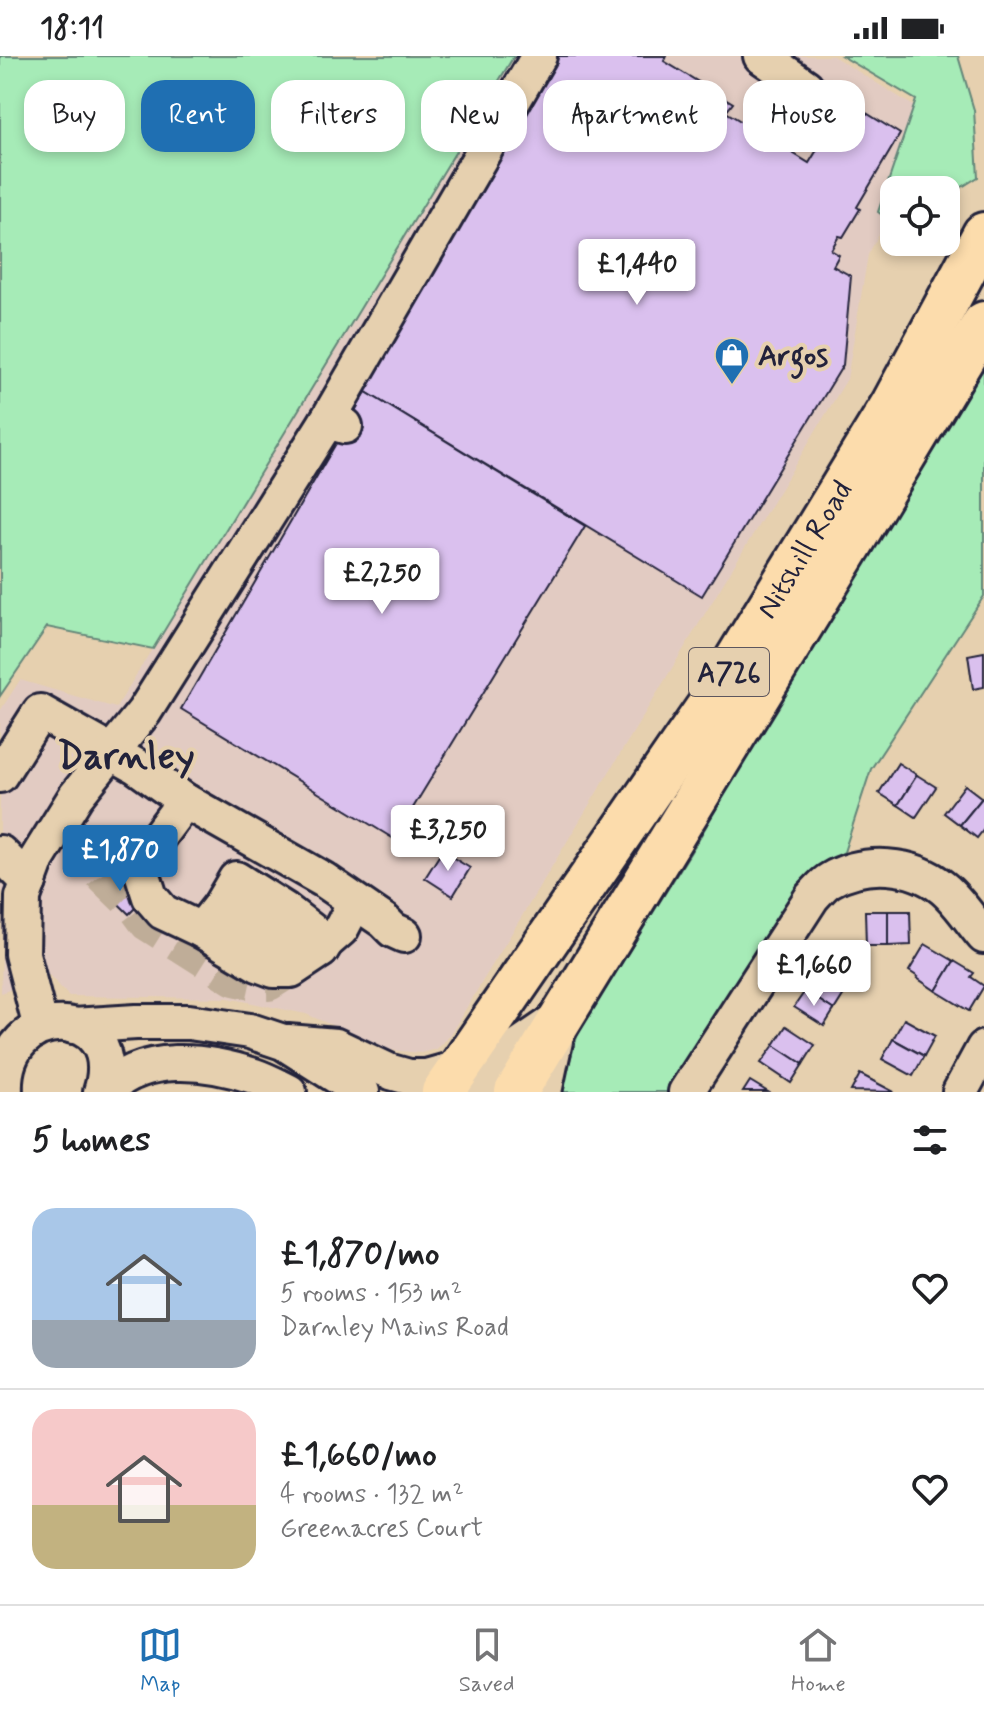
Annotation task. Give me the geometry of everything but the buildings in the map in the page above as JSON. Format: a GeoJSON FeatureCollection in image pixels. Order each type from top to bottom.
{"type":"FeatureCollection","features":[{"type":"Feature","properties":{"kind":"main road","name":"Nitshill Road"},"geometry":{"type":"LineString","coordinates":[[462,1084],[707,708],[892,405],[984,234]]}},
{"type":"Feature","properties":{"kind":"main road","name":"Nitshill Road"},"geometry":{"type":"LineString","coordinates":[[516,1092],[984,323]]}},
{"type":"Feature","properties":{"kind":"street"},"geometry":{"type":"LineString","coordinates":[[103,1092],[104,1065],[98,1049],[87,1035],[57,1025],[22,954],[23,897],[37,859],[76,796],[144,712],[336,423],[539,56]]}},
{"type":"Feature","properties":{"kind":"street"},"geometry":{"type":"LineString","coordinates":[[761,56],[796,80]]}},
{"type":"Feature","properties":{"kind":"street"},"geometry":{"type":"LineString","coordinates":[[0,775],[40,712],[136,766],[185,801],[324,880],[404,935]]}},
{"type":"Feature","properties":{"kind":"street"},"geometry":{"type":"LineString","coordinates":[[185,801],[149,849],[141,869],[150,897],[163,912],[211,918],[258,964],[274,970],[291,970],[341,929],[355,902]]}},
{"type":"Feature","properties":{"kind":"street"},"geometry":{"type":"LineString","coordinates":[[0,853],[29,882]]}},
{"type":"Feature","properties":{"kind":"street"},"geometry":{"type":"LineString","coordinates":[[686,1092],[812,897],[827,882],[844,873],[879,867],[900,868],[934,882],[944,889],[984,936]]}},
{"type":"Feature","properties":{"kind":"street"},"geometry":{"type":"LineString","coordinates":[[211,918],[236,879],[285,910],[323,946]]}},
{"type":"Feature","properties":{"kind":"street"},"geometry":{"type":"LineString","coordinates":[[283,1042],[336,1046],[391,1072],[462,1084],[561,1017]]}},
{"type":"Feature","properties":{"kind":"street"},"geometry":{"type":"LineString","coordinates":[[544,1092],[561,1017]]}},
{"type":"Feature","properties":{"kind":"street"},"geometry":{"type":"LineString","coordinates":[[3,1071],[12,1043],[24,1031],[57,1025],[189,1022],[250,1031],[283,1042],[362,1092]]}},
{"type":"Feature","properties":{"kind":"street"},"geometry":{"type":"LineString","coordinates":[[960,1092],[984,1048]]}},
{"type":"Feature","properties":{"kind":"street"},"geometry":{"type":"LineString","coordinates":[[103,1092],[116,1079],[147,1066],[175,1063],[215,1067],[255,1076],[289,1092]]}},
{"type":"Feature","properties":{"kind":"shaded area"},"geometry":{"type":"Polygon","coordinates":[[[514,56],[833,56],[938,121],[903,176],[880,176],[880,232],[868,255],[847,379],[450,1035],[436,1049],[421,1053],[390,1050],[306,1014],[228,998],[69,996],[49,975],[1,993],[0,711],[20,680],[116,708],[455,152],[527,152],[527,80],[499,80],[514,56]]]}},
{"type":"Feature","properties":{"kind":"green space"},"geometry":{"type":"Polygon","coordinates":[[[0,56],[514,56],[499,80],[421,80],[421,152],[456,152],[153,649],[47,627],[0,696],[0,56]]]}},
{"type":"Feature","properties":{"kind":"green space"},"geometry":{"type":"Polygon","coordinates":[[[842,56],[958,56],[974,110],[978,177],[960,188],[960,176],[890,176],[916,100],[842,56]]]}},
{"type":"Feature","properties":{"kind":"green space"},"geometry":{"type":"Polygon","coordinates":[[[984,366],[984,596],[871,769],[844,852],[812,871],[669,1092],[561,1092],[578,1033],[984,366]]]}},
{"type":"Feature","properties":{"kind":"tunnel"},"geometry":{"type":"LineString","coordinates":[[156,842],[108,837],[94,841],[89,849],[89,858],[147,924],[234,979],[269,984],[291,970]]}},
{"type":"Feature","properties":{"kind":"place","name":"Argos"},"geometry":{"type":"Point","coordinates":[732,386]}},
{"type":"Feature","properties":{"kind":"district","name":"Darnley"},"geometry":{"type":"Point","coordinates":[126,755]}}]}
